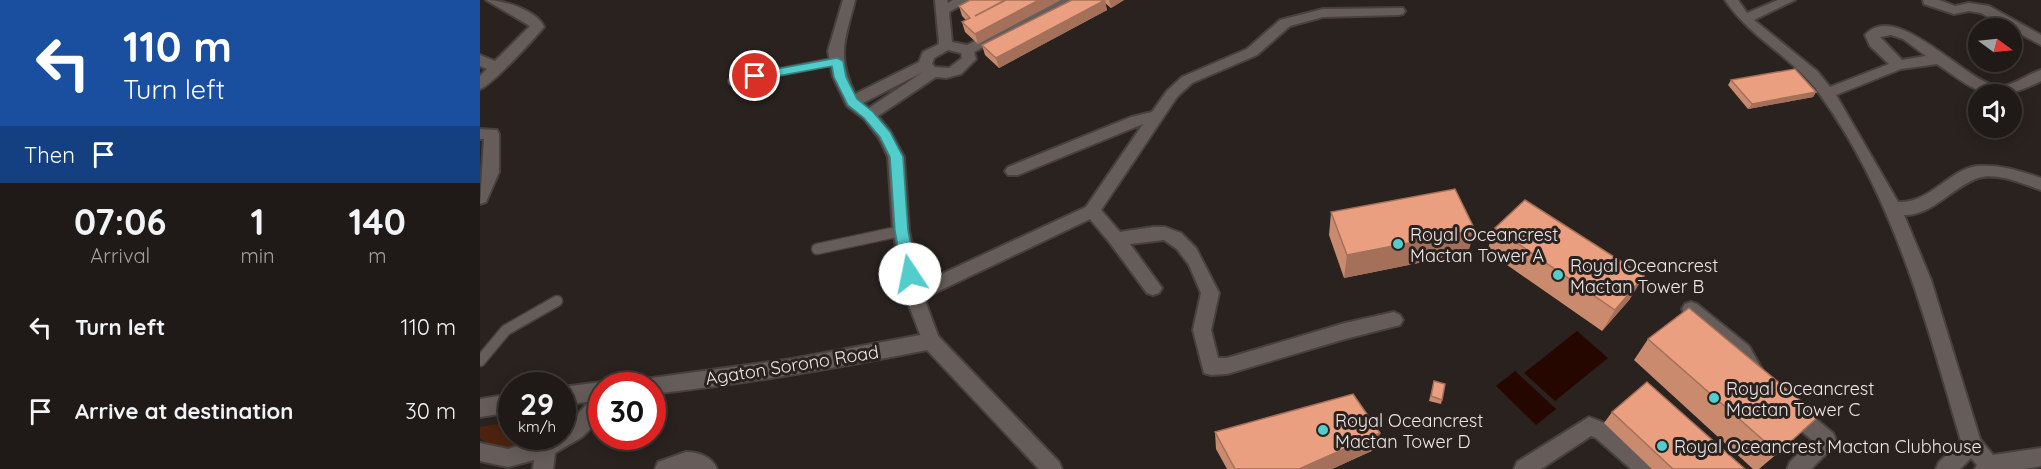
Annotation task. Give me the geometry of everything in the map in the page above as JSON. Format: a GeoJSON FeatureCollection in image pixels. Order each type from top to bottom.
{"type":"FeatureCollection","features":[{"type":"Feature","properties":{"kind":"street"},"geometry":{"type":"LineString","coordinates":[[480,84],[537,27],[535,22],[492,0]]}},
{"type":"Feature","properties":{"kind":"street"},"geometry":{"type":"LineString","coordinates":[[849,0],[836,51],[840,77],[852,102],[869,115],[885,135],[897,157],[902,231],[914,295],[931,341],[1052,469]]}},
{"type":"Feature","properties":{"kind":"street"},"geometry":{"type":"LineString","coordinates":[[946,45],[942,5],[964,0]]}},
{"type":"Feature","properties":{"kind":"street"},"geometry":{"type":"LineString","coordinates":[[967,50],[1067,0]]}},
{"type":"Feature","properties":{"kind":"street"},"geometry":{"type":"LineString","coordinates":[[1731,0],[1745,20],[1800,63],[1827,93],[1893,208],[1922,280],[1971,444],[1987,467],[2041,457]]}},
{"type":"Feature","properties":{"kind":"street"},"geometry":{"type":"LineString","coordinates":[[1745,20],[1789,0]]}},
{"type":"Feature","properties":{"kind":"street"},"geometry":{"type":"LineString","coordinates":[[1929,1],[1954,10],[1969,7],[1984,9],[2041,41]]}},
{"type":"Feature","properties":{"kind":"street"},"geometry":{"type":"LineString","coordinates":[[914,295],[1092,211],[1172,94],[1187,80],[1252,52],[1285,23],[1323,13],[1398,11]]}},
{"type":"Feature","properties":{"kind":"street"},"geometry":{"type":"LineString","coordinates":[[1899,64],[1875,43],[1872,35],[1882,30],[1894,30],[1905,34],[1939,59],[1980,85],[1994,91],[2004,91],[2041,75]]}},
{"type":"Feature","properties":{"kind":"street"},"geometry":{"type":"LineString","coordinates":[[929,69],[928,55],[946,45],[958,46],[967,50]]}},
{"type":"Feature","properties":{"kind":"street"},"geometry":{"type":"LineString","coordinates":[[852,102],[929,69],[947,73],[961,68],[969,59],[967,50]]}},
{"type":"Feature","properties":{"kind":"street"},"geometry":{"type":"LineString","coordinates":[[1827,93],[1899,64],[1939,59]]}},
{"type":"Feature","properties":{"kind":"street"},"geometry":{"type":"LineString","coordinates":[[480,60],[497,68]]}},
{"type":"Feature","properties":{"kind":"street"},"geometry":{"type":"LineString","coordinates":[[869,115],[929,69]]}},
{"type":"Feature","properties":{"kind":"street"},"geometry":{"type":"LineString","coordinates":[[1013,171],[1136,121],[1157,116]]}},
{"type":"Feature","properties":{"kind":"street"},"geometry":{"type":"LineString","coordinates":[[480,134],[492,134],[490,172],[482,190]]}},
{"type":"Feature","properties":{"kind":"street"},"geometry":{"type":"LineString","coordinates":[[1893,208],[1912,209],[1976,172],[2003,172],[2041,184]]}},
{"type":"Feature","properties":{"kind":"street"},"geometry":{"type":"LineString","coordinates":[[1092,211],[1116,238],[1153,288]]}},
{"type":"Feature","properties":{"kind":"street"},"geometry":{"type":"LineString","coordinates":[[1116,238],[1156,233],[1167,234],[1186,244],[1210,293],[1202,330],[1211,366],[1227,366],[1345,331],[1394,320]]}},
{"type":"Feature","properties":{"kind":"street"},"geometry":{"type":"LineString","coordinates":[[1691,309],[1743,352],[1763,387]]}},
{"type":"Feature","properties":{"kind":"street","name":"Agaton Sorono Road"},"geometry":{"type":"LineString","coordinates":[[666,384],[824,363],[931,341]]}},
{"type":"Feature","properties":{"kind":"street"},"geometry":{"type":"LineString","coordinates":[[1781,402],[1826,440],[1797,469]]}},
{"type":"Feature","properties":{"kind":"street"},"geometry":{"type":"LineString","coordinates":[[480,408],[498,406]]}},
{"type":"Feature","properties":{"kind":"street"},"geometry":{"type":"LineString","coordinates":[[576,430],[588,418]]}},
{"type":"Feature","properties":{"kind":"street"},"geometry":{"type":"LineString","coordinates":[[1524,469],[1589,426],[1603,431],[1645,469]]}},
{"type":"Feature","properties":{"kind":"street"},"geometry":{"type":"LineString","coordinates":[[1946,469],[1971,444]]}},
{"type":"Feature","properties":{"kind":"street"},"geometry":{"type":"LineString","coordinates":[[480,452],[508,464],[541,450]]}},
{"type":"Feature","properties":{"kind":"street"},"geometry":{"type":"LineString","coordinates":[[543,469],[546,450]]}},
{"type":"Feature","properties":{"kind":"street"},"geometry":{"type":"LineString","coordinates":[[665,469],[684,461],[700,463],[707,469]]}},
{"type":"Feature","properties":{"kind":"lane"},"geometry":{"type":"LineString","coordinates":[[732,81],[837,61]]}},
{"type":"Feature","properties":{"kind":"lane"},"geometry":{"type":"LineString","coordinates":[[817,249],[902,231]]}},
{"type":"Feature","properties":{"kind":"lane"},"geometry":{"type":"LineString","coordinates":[[480,361],[506,330],[557,302]]}},
{"type":"Feature","properties":{"kind":"shaded area"},"geometry":{"type":"Polygon","coordinates":[[[1577,331],[1608,358],[1555,401],[1524,373],[1577,331]]]}},
{"type":"Feature","properties":{"kind":"shaded area"},"geometry":{"type":"Polygon","coordinates":[[[1515,371],[1556,409],[1536,425],[1496,386],[1515,371]]]}},
{"type":"Feature","properties":{"kind":"shaded area"},"geometry":{"type":"Polygon","coordinates":[[[498,424],[498,446],[480,438],[480,427],[498,424]]]}},
{"type":"Feature","properties":{"kind":"building"},"geometry":{"type":"Polygon","coordinates":[[[970,0],[1005,0],[975,16],[1006,0],[1039,0],[975,34],[962,22],[970,18],[959,6],[970,0]]]}},
{"type":"Feature","properties":{"kind":"building"},"geometry":{"type":"Polygon","coordinates":[[[1072,0],[1105,0],[996,58],[982,45],[1072,0]]]}},
{"type":"Feature","properties":{"kind":"building"},"geometry":{"type":"Polygon","coordinates":[[[1795,69],[1816,92],[1752,104],[1731,80],[1795,69]]]}},
{"type":"Feature","properties":{"kind":"building"},"geometry":{"type":"Polygon","coordinates":[[[1455,189],[1475,230],[1347,255],[1331,212],[1455,189]]]}},
{"type":"Feature","properties":{"kind":"building"},"geometry":{"type":"Polygon","coordinates":[[[1525,200],[1644,276],[1615,310],[1495,228],[1525,200]]]}},
{"type":"Feature","properties":{"kind":"building"},"geometry":{"type":"Polygon","coordinates":[[[1689,308],[1819,416],[1778,453],[1648,339],[1689,308]]]}},
{"type":"Feature","properties":{"kind":"building"},"geometry":{"type":"Polygon","coordinates":[[[1434,381],[1445,384],[1442,400],[1431,396],[1434,381]]]}},
{"type":"Feature","properties":{"kind":"building","name":"Royal Oceancrest Mactan Clubhouse"},"geometry":{"type":"Polygon","coordinates":[[[1647,382],[1745,469],[1673,469],[1612,412],[1647,382]]]}},
{"type":"Feature","properties":{"kind":"building","name":"Royal Oceancrest Mactan Tower D"},"geometry":{"type":"Polygon","coordinates":[[[1353,394],[1380,433],[1299,469],[1235,469],[1215,432],[1353,394]]]}},
{"type":"Feature","properties":{"kind":"place","name":"Royal Oceancrest Mactan Tower A"},"geometry":{"type":"Point","coordinates":[1398,244]}},
{"type":"Feature","properties":{"kind":"place","name":"Royal Oceancrest Mactan Tower B"},"geometry":{"type":"Point","coordinates":[1558,275]}},
{"type":"Feature","properties":{"kind":"place","name":"Royal Oceancrest Mactan Tower C"},"geometry":{"type":"Point","coordinates":[1714,398]}},
{"type":"Feature","properties":{"kind":"place","name":"Royal Oceancrest Mactan Tower D"},"geometry":{"type":"Point","coordinates":[1323,430]}},
{"type":"Feature","properties":{"kind":"place","name":"Royal Oceancrest Mactan Clubhouse"},"geometry":{"type":"Point","coordinates":[1662,446]}},
{"type":"Feature","properties":{"kind":"route"},"geometry":{"type":"LineString","coordinates":[[755,76],[837,61],[840,77],[852,102],[869,115],[885,135],[897,157],[902,231],[910,274]]}}]}
